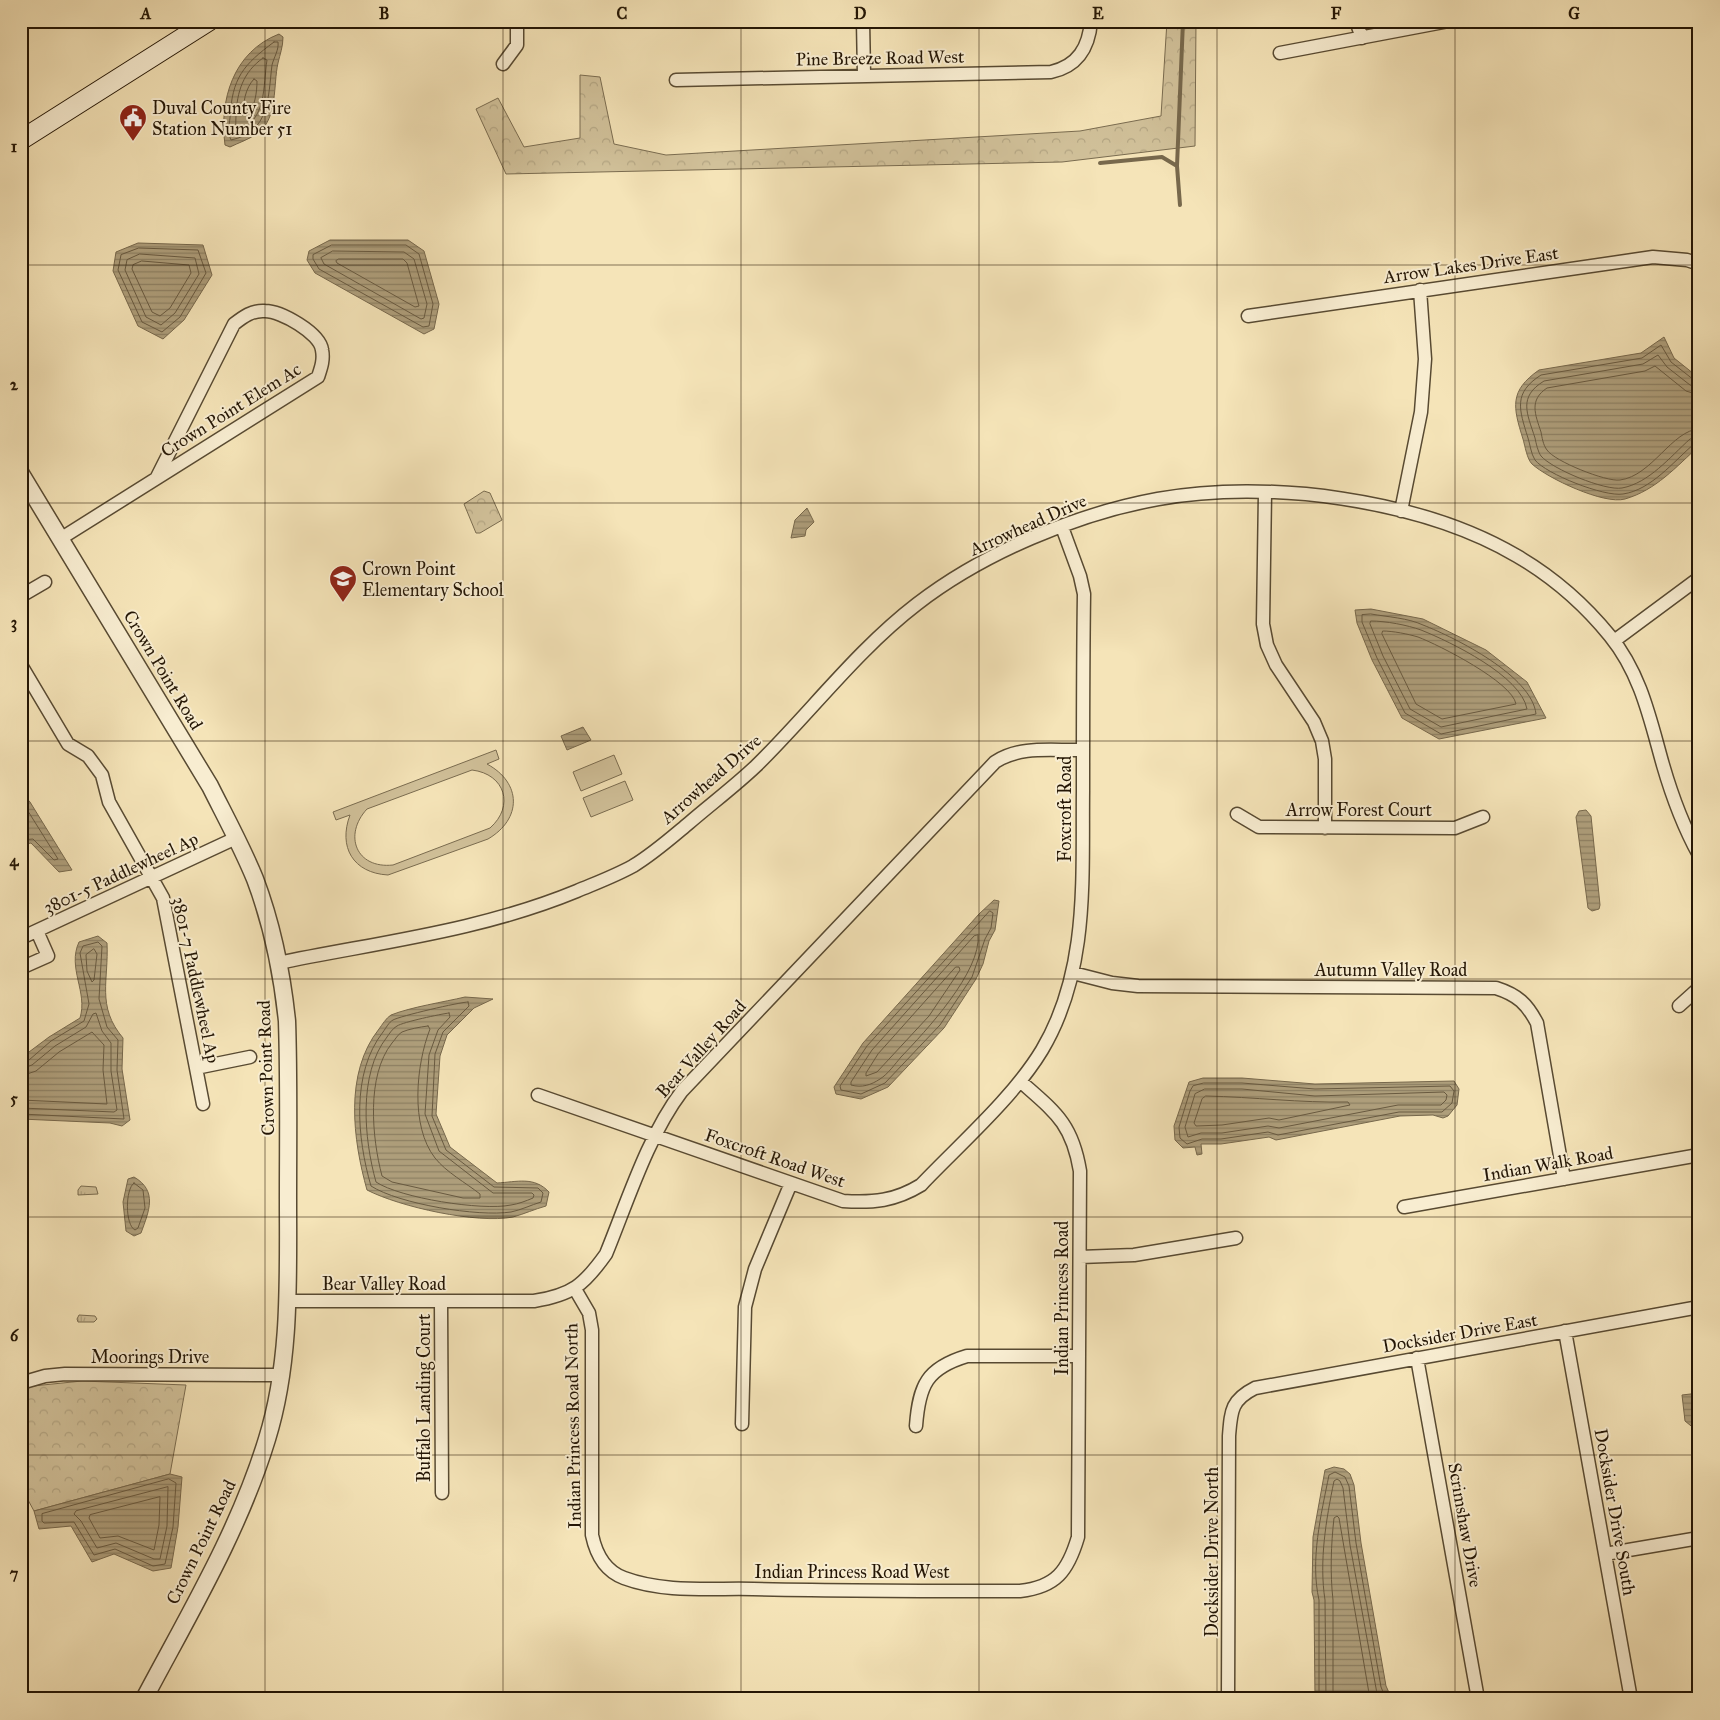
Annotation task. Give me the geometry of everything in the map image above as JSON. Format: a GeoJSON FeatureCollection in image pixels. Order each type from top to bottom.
{"type":"FeatureCollection","features":[{"type":"Feature","properties":{"kind":"main road"},"geometry":{"type":"LineString","coordinates":[[21,140],[208,21]]}},
{"type":"Feature","properties":{"kind":"street"},"geometry":{"type":"LineString","coordinates":[[503,64],[517,45],[517,21]]}},
{"type":"Feature","properties":{"kind":"street"},"geometry":{"type":"LineString","coordinates":[[863,21],[864,76]]}},
{"type":"Feature","properties":{"kind":"street","name":"Pine Breeze Road West"},"geometry":{"type":"LineString","coordinates":[[676,80],[1051,72],[1072,64],[1081,55],[1087,44],[1092,21]]}},
{"type":"Feature","properties":{"kind":"street"},"geometry":{"type":"LineString","coordinates":[[1356,21],[1362,38]]}},
{"type":"Feature","properties":{"kind":"street"},"geometry":{"type":"LineString","coordinates":[[1280,53],[1449,21]]}},
{"type":"Feature","properties":{"kind":"street","name":"Arrow Lakes Drive East"},"geometry":{"type":"LineString","coordinates":[[1248,316],[1652,256],[1687,260],[1699,264]]}},
{"type":"Feature","properties":{"kind":"street"},"geometry":{"type":"LineString","coordinates":[[1401,511],[1421,412],[1425,359],[1420,290]]}},
{"type":"Feature","properties":{"kind":"street","name":"Crown Point Elem Ac"},"geometry":{"type":"LineString","coordinates":[[60,538],[318,377],[323,362],[322,348],[314,335],[287,318],[266,310],[248,314],[234,324],[156,477]]}},
{"type":"Feature","properties":{"kind":"street","name":"Crown Point Road"},"geometry":{"type":"LineString","coordinates":[[21,474],[210,786],[236,838],[258,887],[278,963],[287,1021],[288,1301],[280,1375],[267,1438],[231,1536],[144,1699]]}},
{"type":"Feature","properties":{"kind":"street","name":"Arrowhead Drive"},"geometry":{"type":"LineString","coordinates":[[278,963],[465,927],[522,912],[605,880],[635,864],[678,832],[755,767],[860,656],[918,602],[997,555],[1102,512],[1159,499],[1209,493],[1265,493],[1340,498],[1401,511],[1463,531],[1515,555],[1561,586],[1588,610],[1614,641],[1636,678],[1648,705],[1679,814],[1698,851]]}},
{"type":"Feature","properties":{"kind":"street"},"geometry":{"type":"LineString","coordinates":[[1265,493],[1263,624],[1267,645],[1276,665],[1314,722],[1322,741],[1325,760],[1325,828]]}},
{"type":"Feature","properties":{"kind":"street","name":"Foxcroft Road"},"geometry":{"type":"LineString","coordinates":[[1020,1080],[1042,1050],[1057,1020],[1074,973],[1082,915],[1084,594],[1080,576],[1062,527]]}},
{"type":"Feature","properties":{"kind":"street"},"geometry":{"type":"LineString","coordinates":[[1614,641],[1699,578]]}},
{"type":"Feature","properties":{"kind":"street"},"geometry":{"type":"LineString","coordinates":[[21,596],[45,582]]}},
{"type":"Feature","properties":{"kind":"street","name":"3801-7 Paddlewheel Ap"},"geometry":{"type":"LineString","coordinates":[[21,665],[68,744],[88,756],[102,775],[109,802],[154,878],[163,898],[204,1104]]}},
{"type":"Feature","properties":{"kind":"street","name":"Bear Valley Road"},"geometry":{"type":"LineString","coordinates":[[288,1301],[534,1301],[554,1298],[576,1289],[594,1271],[606,1254],[656,1135],[670,1107],[682,1091],[995,762],[1006,755],[1020,750],[1083,750]]}},
{"type":"Feature","properties":{"kind":"street","name":"Arrow Forest Court"},"geometry":{"type":"LineString","coordinates":[[1237,814],[1259,827],[1325,828],[1455,828],[1483,817]]}},
{"type":"Feature","properties":{"kind":"street","name":"3801-5 Paddlewheel Ap"},"geometry":{"type":"LineString","coordinates":[[21,938],[154,878],[236,838]]}},
{"type":"Feature","properties":{"kind":"street"},"geometry":{"type":"LineString","coordinates":[[21,968],[48,956],[37,932]]}},
{"type":"Feature","properties":{"kind":"street","name":"Autumn Valley Road"},"geometry":{"type":"LineString","coordinates":[[1074,973],[1138,986],[1496,988],[1514,994],[1528,1006],[1537,1023],[1564,1179]]}},
{"type":"Feature","properties":{"kind":"street"},"geometry":{"type":"LineString","coordinates":[[1679,1006],[1699,988]]}},
{"type":"Feature","properties":{"kind":"street"},"geometry":{"type":"LineString","coordinates":[[196,1068],[250,1057]]}},
{"type":"Feature","properties":{"kind":"street","name":"Foxcroft Road West"},"geometry":{"type":"LineString","coordinates":[[538,1095],[843,1201],[869,1203],[889,1201],[921,1185],[1020,1080]]}},
{"type":"Feature","properties":{"kind":"street","name":"Indian Princess Road"},"geometry":{"type":"LineString","coordinates":[[1020,1080],[1057,1113],[1076,1148],[1080,1172],[1078,1537]]}},
{"type":"Feature","properties":{"kind":"street","name":"Indian Walk Road"},"geometry":{"type":"LineString","coordinates":[[1404,1207],[1699,1155]]}},
{"type":"Feature","properties":{"kind":"street"},"geometry":{"type":"LineString","coordinates":[[742,1424],[745,1307],[755,1268],[791,1183]]}},
{"type":"Feature","properties":{"kind":"street"},"geometry":{"type":"LineString","coordinates":[[1080,1257],[1134,1255],[1236,1238]]}},
{"type":"Feature","properties":{"kind":"street","name":"Indian Princess Road North"},"geometry":{"type":"LineString","coordinates":[[576,1289],[589,1313],[592,1330],[592,1535],[595,1550],[603,1563]]}},
{"type":"Feature","properties":{"kind":"street","name":"Buffalo Landing Court"},"geometry":{"type":"LineString","coordinates":[[441,1302],[442,1493]]}},
{"type":"Feature","properties":{"kind":"street","name":"Docksider Drive East"},"geometry":{"type":"LineString","coordinates":[[1234,1405],[1243,1395],[1255,1388],[1699,1307]]}},
{"type":"Feature","properties":{"kind":"street","name":"Docksider Drive South"},"geometry":{"type":"LineString","coordinates":[[1565,1331],[1631,1699]]}},
{"type":"Feature","properties":{"kind":"street"},"geometry":{"type":"LineString","coordinates":[[916,1426],[918,1400],[923,1385],[936,1370],[950,1361],[967,1356],[1079,1356]]}},
{"type":"Feature","properties":{"kind":"street","name":"Scrimshaw Drive"},"geometry":{"type":"LineString","coordinates":[[1418,1358],[1478,1699]]}},
{"type":"Feature","properties":{"kind":"street","name":"Moorings Drive"},"geometry":{"type":"LineString","coordinates":[[21,1383],[44,1376],[65,1374],[280,1375]]}},
{"type":"Feature","properties":{"kind":"street","name":"Docksider Drive North"},"geometry":{"type":"LineString","coordinates":[[1228,1699],[1230,1436],[1234,1405]]}},
{"type":"Feature","properties":{"kind":"street","name":"Indian Princess Road West"},"geometry":{"type":"LineString","coordinates":[[603,1563],[623,1578],[653,1585],[680,1588],[1020,1591],[1049,1584],[1063,1572],[1072,1556],[1078,1537]]}},
{"type":"Feature","properties":{"kind":"street"},"geometry":{"type":"LineString","coordinates":[[1605,1554],[1699,1538]]}},
{"type":"Feature","properties":{"kind":"green space"},"geometry":{"type":"Polygon","coordinates":[[[1167,21],[1196,21],[1195,146],[1062,162],[506,174],[476,109],[498,98],[524,147],[580,138],[580,75],[600,77],[614,144],[666,155],[1080,131],[1161,116],[1167,21]]]}},
{"type":"Feature","properties":{"kind":"green space"},"geometry":{"type":"Polygon","coordinates":[[[484,491],[490,493],[502,520],[480,533],[476,533],[464,504],[484,491]]]}},
{"type":"Feature","properties":{"kind":"green space"},"geometry":{"type":"Polygon","coordinates":[[[496,750],[499,759],[487,764],[507,781],[512,791],[513,801],[512,811],[507,822],[488,839],[388,875],[376,873],[357,864],[351,856],[346,838],[350,815],[336,820],[333,812],[496,750]],[[472,770],[367,809],[356,829],[355,839],[357,848],[362,856],[370,862],[380,865],[393,865],[490,828],[498,819],[502,810],[503,792],[499,784],[483,773],[472,770]]]}},
{"type":"Feature","properties":{"kind":"green space"},"geometry":{"type":"Polygon","coordinates":[[[614,755],[622,774],[581,791],[573,772],[614,755]]]}},
{"type":"Feature","properties":{"kind":"green space"},"geometry":{"type":"Polygon","coordinates":[[[625,781],[633,800],[591,817],[583,798],[625,781]]]}},
{"type":"Feature","properties":{"kind":"green space"},"geometry":{"type":"Polygon","coordinates":[[[81,1186],[96,1187],[98,1194],[78,1195],[78,1190],[81,1186]]]}},
{"type":"Feature","properties":{"kind":"green space"},"geometry":{"type":"Polygon","coordinates":[[[79,1315],[95,1316],[97,1319],[94,1322],[78,1322],[79,1315]]]}},
{"type":"Feature","properties":{"kind":"green space"},"geometry":{"type":"Polygon","coordinates":[[[82,1381],[186,1385],[170,1474],[34,1511],[21,1487],[21,1390],[33,1386],[82,1381]]]}},
{"type":"Feature","properties":{"kind":"water"},"geometry":{"type":"Polygon","coordinates":[[[279,34],[283,37],[274,101],[269,119],[264,127],[255,135],[230,147],[225,145],[224,111],[232,79],[250,53],[263,42],[279,34]]]}},
{"type":"Feature","properties":{"kind":"water"},"geometry":{"type":"Polygon","coordinates":[[[330,240],[408,240],[424,251],[439,304],[434,329],[424,334],[315,273],[307,260],[309,251],[330,240]]]}},
{"type":"Feature","properties":{"kind":"water"},"geometry":{"type":"Polygon","coordinates":[[[138,243],[203,245],[212,275],[184,320],[163,339],[138,326],[113,271],[116,252],[138,243]]]}},
{"type":"Feature","properties":{"kind":"water"},"geometry":{"type":"Polygon","coordinates":[[[1664,337],[1674,358],[1699,378],[1699,446],[1656,484],[1636,495],[1616,500],[1590,494],[1562,483],[1532,464],[1526,452],[1516,409],[1518,393],[1522,385],[1529,378],[1539,370],[1641,353],[1664,337]]]}},
{"type":"Feature","properties":{"kind":"water"},"geometry":{"type":"Polygon","coordinates":[[[807,508],[814,522],[806,530],[805,536],[791,538],[795,520],[807,508]]]}},
{"type":"Feature","properties":{"kind":"water"},"geometry":{"type":"Polygon","coordinates":[[[1371,609],[1423,619],[1486,650],[1527,682],[1546,718],[1439,739],[1402,718],[1372,660],[1357,623],[1355,610],[1371,609]]]}},
{"type":"Feature","properties":{"kind":"water"},"geometry":{"type":"Polygon","coordinates":[[[583,727],[591,740],[567,750],[561,736],[583,727]]]}},
{"type":"Feature","properties":{"kind":"water"},"geometry":{"type":"Polygon","coordinates":[[[21,792],[30,802],[72,870],[59,872],[31,843],[21,845],[21,792]]]}},
{"type":"Feature","properties":{"kind":"water"},"geometry":{"type":"Polygon","coordinates":[[[1586,810],[1591,816],[1600,905],[1599,909],[1592,911],[1588,908],[1576,817],[1579,811],[1586,810]]]}},
{"type":"Feature","properties":{"kind":"water"},"geometry":{"type":"Polygon","coordinates":[[[994,900],[999,901],[995,930],[989,941],[983,964],[976,979],[944,1028],[888,1087],[861,1099],[836,1094],[834,1087],[863,1043],[979,914],[994,900]]]}},
{"type":"Feature","properties":{"kind":"water"},"geometry":{"type":"Polygon","coordinates":[[[98,936],[107,943],[107,1004],[109,1015],[123,1038],[122,1069],[130,1120],[122,1126],[110,1123],[21,1119],[21,1058],[49,1037],[80,1018],[82,999],[76,971],[76,952],[79,942],[98,936]]]}},
{"type":"Feature","properties":{"kind":"water"},"geometry":{"type":"Polygon","coordinates":[[[465,997],[493,999],[474,1008],[447,1035],[440,1056],[436,1114],[450,1147],[497,1183],[531,1182],[549,1192],[546,1206],[513,1217],[498,1219],[480,1218],[418,1208],[367,1190],[362,1171],[355,1129],[356,1086],[360,1066],[368,1046],[391,1015],[465,997]]]}},
{"type":"Feature","properties":{"kind":"water"},"geometry":{"type":"Polygon","coordinates":[[[1203,1078],[1242,1078],[1315,1084],[1454,1081],[1459,1089],[1457,1105],[1448,1116],[1443,1118],[1433,1115],[1400,1116],[1276,1140],[1269,1137],[1221,1144],[1201,1144],[1202,1154],[1197,1155],[1195,1147],[1183,1148],[1175,1140],[1174,1126],[1189,1082],[1203,1078]]]}},
{"type":"Feature","properties":{"kind":"water"},"geometry":{"type":"Polygon","coordinates":[[[134,1177],[146,1189],[150,1202],[141,1233],[134,1236],[126,1231],[123,1202],[128,1179],[134,1177]]]}},
{"type":"Feature","properties":{"kind":"water"},"geometry":{"type":"Polygon","coordinates":[[[1699,1393],[1699,1430],[1696,1430],[1685,1421],[1682,1395],[1699,1393]]]}},
{"type":"Feature","properties":{"kind":"water"},"geometry":{"type":"Polygon","coordinates":[[[1334,1467],[1344,1469],[1350,1474],[1354,1485],[1361,1543],[1386,1686],[1392,1699],[1315,1699],[1314,1600],[1312,1592],[1313,1537],[1325,1470],[1334,1467]]]}},
{"type":"Feature","properties":{"kind":"water"},"geometry":{"type":"Polygon","coordinates":[[[170,1474],[182,1477],[178,1527],[171,1568],[153,1571],[114,1554],[92,1562],[71,1526],[39,1529],[34,1511],[170,1474]]]}},
{"type":"Feature","properties":{"kind":"waterway"},"geometry":{"type":"LineString","coordinates":[[1180,205],[1177,166],[1183,21]]}},
{"type":"Feature","properties":{"kind":"waterway"},"geometry":{"type":"LineString","coordinates":[[1100,163],[1162,157],[1177,166]]}},
{"type":"Feature","properties":{"kind":"place","name":"Duval County Fire Station Number 51"},"geometry":{"type":"Point","coordinates":[133,142]}},
{"type":"Feature","properties":{"kind":"place","name":"Crown Point Elementary School"},"geometry":{"type":"Point","coordinates":[343,603]}}]}
